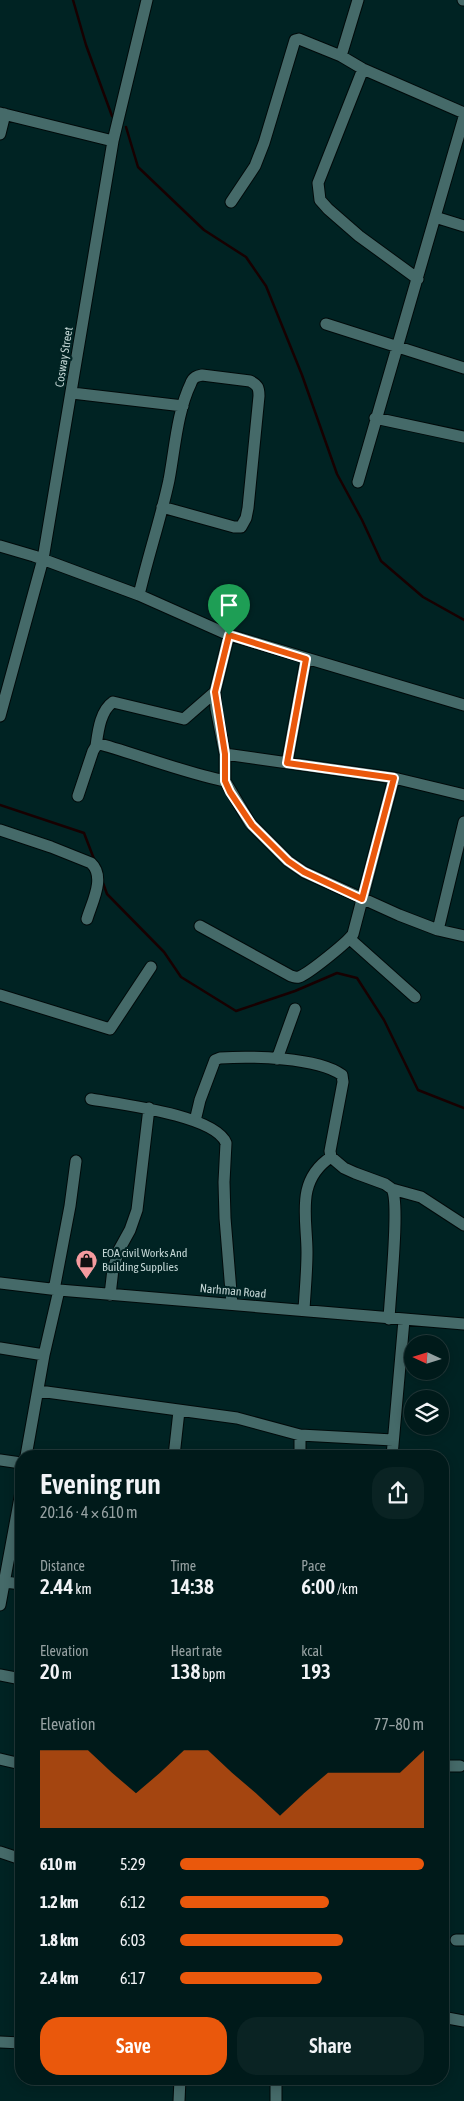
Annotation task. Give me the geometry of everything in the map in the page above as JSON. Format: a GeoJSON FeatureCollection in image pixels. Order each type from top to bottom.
{"type":"FeatureCollection","features":[{"type":"Feature","properties":{"kind":"street","name":"Cosway Street"},"geometry":{"type":"LineString","coordinates":[[0,716],[43,559],[113,141],[147,0]]}},
{"type":"Feature","properties":{"kind":"street"},"geometry":{"type":"LineString","coordinates":[[341,56],[358,0]]}},
{"type":"Feature","properties":{"kind":"street"},"geometry":{"type":"LineString","coordinates":[[231,202],[255,166],[264,143],[293,43],[299,39],[341,56],[363,69],[464,115],[358,482]]}},
{"type":"Feature","properties":{"kind":"street"},"geometry":{"type":"LineString","coordinates":[[363,69],[318,183],[317,191],[320,200],[359,236],[418,279]]}},
{"type":"Feature","properties":{"kind":"street"},"geometry":{"type":"LineString","coordinates":[[0,134],[3,114],[113,141]]}},
{"type":"Feature","properties":{"kind":"street"},"geometry":{"type":"LineString","coordinates":[[436,217],[464,226]]}},
{"type":"Feature","properties":{"kind":"street"},"geometry":{"type":"LineString","coordinates":[[326,324],[464,368]]}},
{"type":"Feature","properties":{"kind":"street"},"geometry":{"type":"LineString","coordinates":[[139,595],[162,507],[183,406],[191,380],[202,374],[250,381],[259,388],[246,518],[241,527],[234,527],[162,507]]}},
{"type":"Feature","properties":{"kind":"street"},"geometry":{"type":"LineString","coordinates":[[72,393],[183,406]]}},
{"type":"Feature","properties":{"kind":"street"},"geometry":{"type":"LineString","coordinates":[[375,418],[464,438]]}},
{"type":"Feature","properties":{"kind":"street"},"geometry":{"type":"LineString","coordinates":[[0,546],[43,559],[139,595],[229,635],[464,705]]}},
{"type":"Feature","properties":{"kind":"street"},"geometry":{"type":"LineString","coordinates":[[229,635],[215,692],[225,754],[225,781],[252,825],[288,861],[304,872],[362,899],[438,930],[464,936]]}},
{"type":"Feature","properties":{"kind":"street"},"geometry":{"type":"LineString","coordinates":[[287,763],[306,659]]}},
{"type":"Feature","properties":{"kind":"street"},"geometry":{"type":"LineString","coordinates":[[78,796],[96,746],[104,712],[108,705],[113,702],[184,719],[215,692]]}},
{"type":"Feature","properties":{"kind":"street"},"geometry":{"type":"LineString","coordinates":[[96,746],[100,744],[152,759],[189,773],[225,781]]}},
{"type":"Feature","properties":{"kind":"street"},"geometry":{"type":"LineString","coordinates":[[225,754],[394,778],[464,795]]}},
{"type":"Feature","properties":{"kind":"street"},"geometry":{"type":"LineString","coordinates":[[200,926],[295,977],[305,974],[350,939],[394,778]]}},
{"type":"Feature","properties":{"kind":"street"},"geometry":{"type":"LineString","coordinates":[[438,930],[464,822]]}},
{"type":"Feature","properties":{"kind":"street"},"geometry":{"type":"LineString","coordinates":[[0,830],[51,847],[91,863],[95,867],[98,879],[87,919]]}},
{"type":"Feature","properties":{"kind":"street"},"geometry":{"type":"LineString","coordinates":[[350,939],[415,997]]}},
{"type":"Feature","properties":{"kind":"street"},"geometry":{"type":"LineString","coordinates":[[0,995],[110,1028],[151,966]]}},
{"type":"Feature","properties":{"kind":"street"},"geometry":{"type":"LineString","coordinates":[[277,1059],[295,1009]]}},
{"type":"Feature","properties":{"kind":"street"},"geometry":{"type":"LineString","coordinates":[[195,1121],[200,1100],[215,1060],[226,1057],[277,1059],[311,1063],[336,1070],[342,1075],[341,1100],[330,1151],[331,1157],[344,1168],[392,1188],[421,1197],[464,1225]]}},
{"type":"Feature","properties":{"kind":"street"},"geometry":{"type":"LineString","coordinates":[[91,1099],[149,1108],[195,1121],[217,1132],[224,1138],[226,1143],[225,1218],[232,1304]]}},
{"type":"Feature","properties":{"kind":"street"},"geometry":{"type":"LineString","coordinates":[[110,1295],[113,1269],[119,1250],[130,1230],[137,1210],[149,1108]]}},
{"type":"Feature","properties":{"kind":"street"},"geometry":{"type":"LineString","coordinates":[[304,1310],[307,1252],[304,1200],[309,1184],[318,1168],[331,1157]]}},
{"type":"Feature","properties":{"kind":"street"},"geometry":{"type":"LineString","coordinates":[[27,1450],[57,1290],[76,1161]]}},
{"type":"Feature","properties":{"kind":"street"},"geometry":{"type":"LineString","coordinates":[[389,1319],[395,1226],[395,1197],[392,1188]]}},
{"type":"Feature","properties":{"kind":"street","name":"Narhman Road"},"geometry":{"type":"LineString","coordinates":[[0,1284],[110,1295],[464,1324]]}},
{"type":"Feature","properties":{"kind":"street"},"geometry":{"type":"LineString","coordinates":[[392,1450],[404,1320]]}},
{"type":"Feature","properties":{"kind":"street"},"geometry":{"type":"LineString","coordinates":[[0,1348],[44,1355]]}},
{"type":"Feature","properties":{"kind":"street"},"geometry":{"type":"LineString","coordinates":[[39,1390],[180,1412],[237,1418],[300,1436],[393,1440]]}},
{"type":"Feature","properties":{"kind":"street"},"geometry":{"type":"LineString","coordinates":[[175,1450],[180,1412]]}},
{"type":"Feature","properties":{"kind":"street"},"geometry":{"type":"LineString","coordinates":[[300,1436],[300,1450]]}},
{"type":"Feature","properties":{"kind":"street"},"geometry":{"type":"LineString","coordinates":[[0,1460],[15,1462]]}},
{"type":"Feature","properties":{"kind":"street"},"geometry":{"type":"LineString","coordinates":[[0,1605],[15,1526]]}},
{"type":"Feature","properties":{"kind":"street"},"geometry":{"type":"LineString","coordinates":[[5,1582],[15,1583]]}},
{"type":"Feature","properties":{"kind":"street"},"geometry":{"type":"LineString","coordinates":[[0,1676],[15,1678]]}},
{"type":"Feature","properties":{"kind":"street"},"geometry":{"type":"LineString","coordinates":[[0,1759],[15,1763]]}},
{"type":"Feature","properties":{"kind":"street"},"geometry":{"type":"LineString","coordinates":[[449,1766],[460,1766]]}},
{"type":"Feature","properties":{"kind":"street"},"geometry":{"type":"LineString","coordinates":[[0,1852],[15,1857]]}},
{"type":"Feature","properties":{"kind":"street"},"geometry":{"type":"LineString","coordinates":[[449,2018],[464,2020]]}},
{"type":"Feature","properties":{"kind":"street"},"geometry":{"type":"LineString","coordinates":[[0,2042],[15,2043]]}},
{"type":"Feature","properties":{"kind":"street"},"geometry":{"type":"LineString","coordinates":[[179,2101],[180,2085]]}},
{"type":"Feature","properties":{"kind":"street"},"geometry":{"type":"LineString","coordinates":[[276,2085],[276,2101]]}},
{"type":"Feature","properties":{"kind":"waterway"},"geometry":{"type":"LineString","coordinates":[[73,0],[86,45],[112,116]]}},
{"type":"Feature","properties":{"kind":"waterway"},"geometry":{"type":"LineString","coordinates":[[126,127],[138,167],[204,230],[246,257],[266,286],[302,375],[337,474],[362,520],[381,561],[423,597],[464,620]]}},
{"type":"Feature","properties":{"kind":"waterway"},"geometry":{"type":"LineString","coordinates":[[0,805],[84,833],[94,859]]}},
{"type":"Feature","properties":{"kind":"waterway"},"geometry":{"type":"LineString","coordinates":[[103,883],[107,894],[164,952],[181,977],[236,1011],[295,991],[337,973],[357,978],[384,1020],[418,1090],[464,1108]]}},
{"type":"Feature","properties":{"kind":"place","name":"EOA civil Works And Building Supplies"},"geometry":{"type":"Point","coordinates":[86,1279]}},
{"type":"Feature","properties":{"kind":"route"},"geometry":{"type":"LineString","coordinates":[[229,635],[306,659],[287,763],[394,778],[362,899],[304,872],[288,861],[252,825],[230,792],[225,781],[225,754],[216,709],[215,692],[229,635]]}}]}
